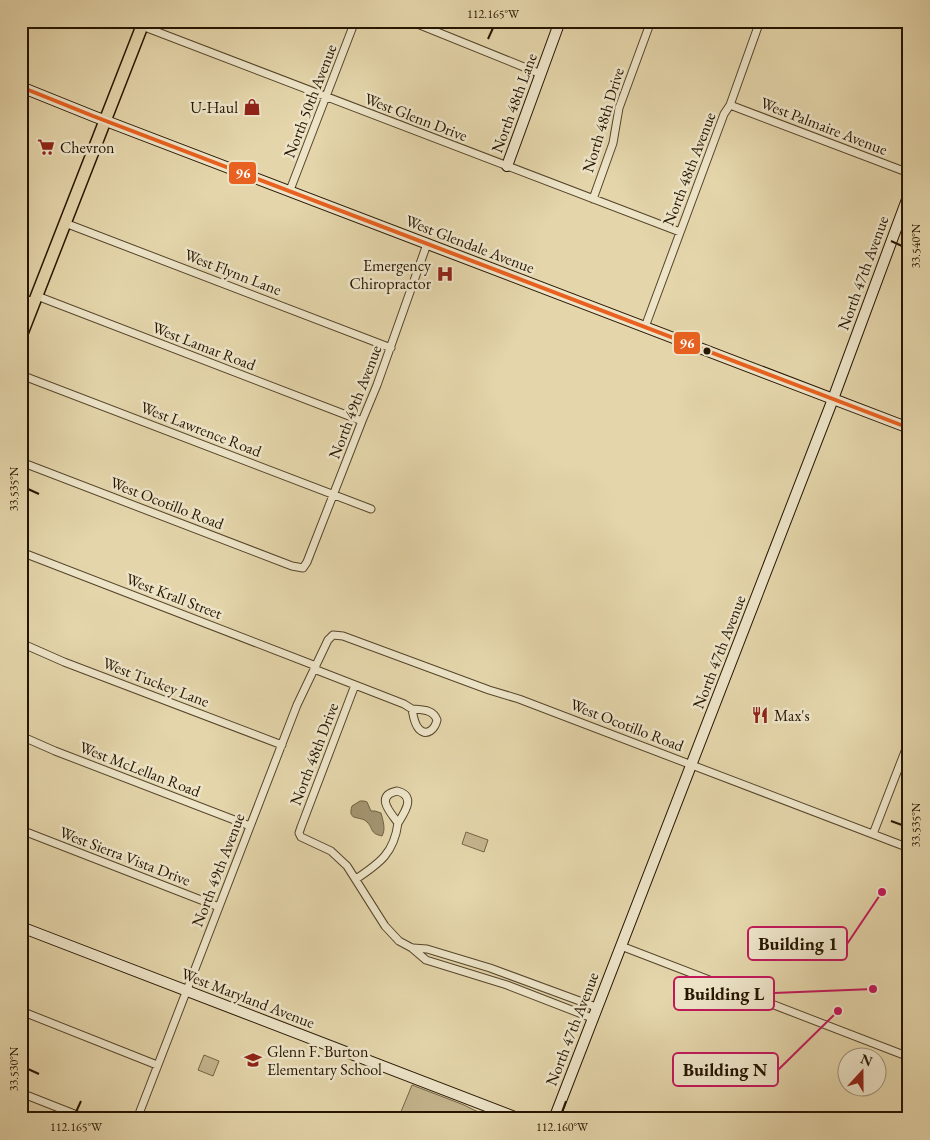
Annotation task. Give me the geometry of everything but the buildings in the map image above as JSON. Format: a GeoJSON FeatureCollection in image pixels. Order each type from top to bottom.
{"type":"FeatureCollection","features":[{"type":"Feature","properties":{"kind":"main road"},"geometry":{"type":"LineString","coordinates":[[21,336],[143,24]]}},
{"type":"Feature","properties":{"kind":"street","name":"North 50th Avenue"},"geometry":{"type":"LineString","coordinates":[[290,190],[355,21]]}},
{"type":"Feature","properties":{"kind":"street"},"geometry":{"type":"LineString","coordinates":[[410,21],[541,74]]}},
{"type":"Feature","properties":{"kind":"street","name":"North 48th Lane"},"geometry":{"type":"LineString","coordinates":[[507,166],[560,21]]}},
{"type":"Feature","properties":{"kind":"street","name":"North 48th Drive"},"geometry":{"type":"LineString","coordinates":[[593,199],[613,142],[619,108],[650,21]]}},
{"type":"Feature","properties":{"kind":"street","name":"North 48th Avenue"},"geometry":{"type":"LineString","coordinates":[[644,327],[724,114],[730,105],[760,21]]}},
{"type":"Feature","properties":{"kind":"street","name":"West Glenn Drive"},"geometry":{"type":"LineString","coordinates":[[143,24],[326,97],[680,232]]}},
{"type":"Feature","properties":{"kind":"street","name":"West Glendale Avenue"},"geometry":{"type":"LineString","coordinates":[[21,87],[909,428]]}},
{"type":"Feature","properties":{"kind":"street","name":"West Palmaire Avenue"},"geometry":{"type":"LineString","coordinates":[[730,105],[909,173]]}},
{"type":"Feature","properties":{"kind":"street","name":"North 47th Avenue"},"geometry":{"type":"LineString","coordinates":[[554,1119],[833,399],[909,194]]}},
{"type":"Feature","properties":{"kind":"street","name":"West Flynn Lane"},"geometry":{"type":"LineString","coordinates":[[65,222],[390,348]]}},
{"type":"Feature","properties":{"kind":"street","name":"North 49th Avenue"},"geometry":{"type":"LineString","coordinates":[[303,568],[377,385],[427,244]]}},
{"type":"Feature","properties":{"kind":"street","name":"West Lamar Road"},"geometry":{"type":"LineString","coordinates":[[21,298],[35,299],[362,421]]}},
{"type":"Feature","properties":{"kind":"street","name":"West Lawrence Road"},"geometry":{"type":"LineString","coordinates":[[21,375],[371,509]]}},
{"type":"Feature","properties":{"kind":"street","name":"West Ocotillo Road"},"geometry":{"type":"LineString","coordinates":[[21,462],[292,566],[303,568]]}},
{"type":"Feature","properties":{"kind":"street","name":"West Krall Street"},"geometry":{"type":"LineString","coordinates":[[21,552],[412,708]]}},
{"type":"Feature","properties":{"kind":"street","name":"North 49th Avenue"},"geometry":{"type":"LineString","coordinates":[[137,1119],[297,705],[328,640],[333,635]]}},
{"type":"Feature","properties":{"kind":"street","name":"West Ocotillo Road"},"geometry":{"type":"LineString","coordinates":[[333,635],[351,639],[489,690],[519,699],[909,848]]}},
{"type":"Feature","properties":{"kind":"street","name":"West Tuckey Lane"},"geometry":{"type":"LineString","coordinates":[[21,643],[64,662],[282,745]]}},
{"type":"Feature","properties":{"kind":"street","name":"North 48th Drive"},"geometry":{"type":"LineString","coordinates":[[355,685],[299,833],[305,839],[336,855],[356,879]]}},
{"type":"Feature","properties":{"kind":"street","name":"West McLellan Road"},"geometry":{"type":"LineString","coordinates":[[21,736],[55,751],[250,826]]}},
{"type":"Feature","properties":{"kind":"street"},"geometry":{"type":"LineString","coordinates":[[873,834],[909,741]]}},
{"type":"Feature","properties":{"kind":"street"},"geometry":{"type":"LineString","coordinates":[[398,823],[394,841],[388,852],[375,866],[356,879],[385,926],[399,941],[412,948],[426,960],[507,985],[592,1018]]}},
{"type":"Feature","properties":{"kind":"street","name":"West Sierra Vista Drive"},"geometry":{"type":"LineString","coordinates":[[21,830],[219,907]]}},
{"type":"Feature","properties":{"kind":"street","name":"West Maryland Avenue"},"geometry":{"type":"LineString","coordinates":[[21,927],[520,1119]]}},
{"type":"Feature","properties":{"kind":"street"},"geometry":{"type":"LineString","coordinates":[[621,946],[909,1057]]}},
{"type":"Feature","properties":{"kind":"street"},"geometry":{"type":"LineString","coordinates":[[412,948],[427,950],[490,968],[596,1007]]}},
{"type":"Feature","properties":{"kind":"street"},"geometry":{"type":"LineString","coordinates":[[21,1011],[157,1065]]}},
{"type":"Feature","properties":{"kind":"street"},"geometry":{"type":"LineString","coordinates":[[21,1093],[87,1119]]}},
{"type":"Feature","properties":{"kind":"shaded area"},"geometry":{"type":"Polygon","coordinates":[[[360,801],[367,802],[371,811],[381,813],[384,828],[382,836],[373,832],[367,822],[351,814],[352,806],[360,801]]]}},
{"type":"Feature","properties":{"kind":"shaded area"},"geometry":{"type":"Polygon","coordinates":[[[466,832],[488,840],[484,852],[462,844],[466,832]]]}},
{"type":"Feature","properties":{"kind":"shaded area"},"geometry":{"type":"Polygon","coordinates":[[[204,1055],[219,1061],[213,1076],[198,1070],[204,1055]]]}},
{"type":"Feature","properties":{"kind":"shaded area"},"geometry":{"type":"Polygon","coordinates":[[[412,1085],[464,1105],[495,1119],[398,1119],[412,1085]]]}},
{"type":"Feature","properties":{"kind":"transit line","name":"96"},"geometry":{"type":"LineString","coordinates":[[21,87],[909,428]]}},
{"type":"Feature","properties":{"kind":"place","name":"U-Haul"},"geometry":{"type":"Point","coordinates":[252,107]}},
{"type":"Feature","properties":{"kind":"place","name":"Chevron"},"geometry":{"type":"Point","coordinates":[46,147]}},
{"type":"Feature","properties":{"kind":"place","name":"Emergency Chiropractor"},"geometry":{"type":"Point","coordinates":[445,274]}},
{"type":"Feature","properties":{"kind":"place","name":"Max's"},"geometry":{"type":"Point","coordinates":[760,715]}},
{"type":"Feature","properties":{"kind":"place","name":"Building 1"},"geometry":{"type":"Point","coordinates":[882,892]}},
{"type":"Feature","properties":{"kind":"place","name":"Building L"},"geometry":{"type":"Point","coordinates":[873,989]}},
{"type":"Feature","properties":{"kind":"place","name":"Building N"},"geometry":{"type":"Point","coordinates":[838,1011]}},
{"type":"Feature","properties":{"kind":"place","name":"Glenn F. Burton Elementary School"},"geometry":{"type":"Point","coordinates":[253,1060]}}]}
